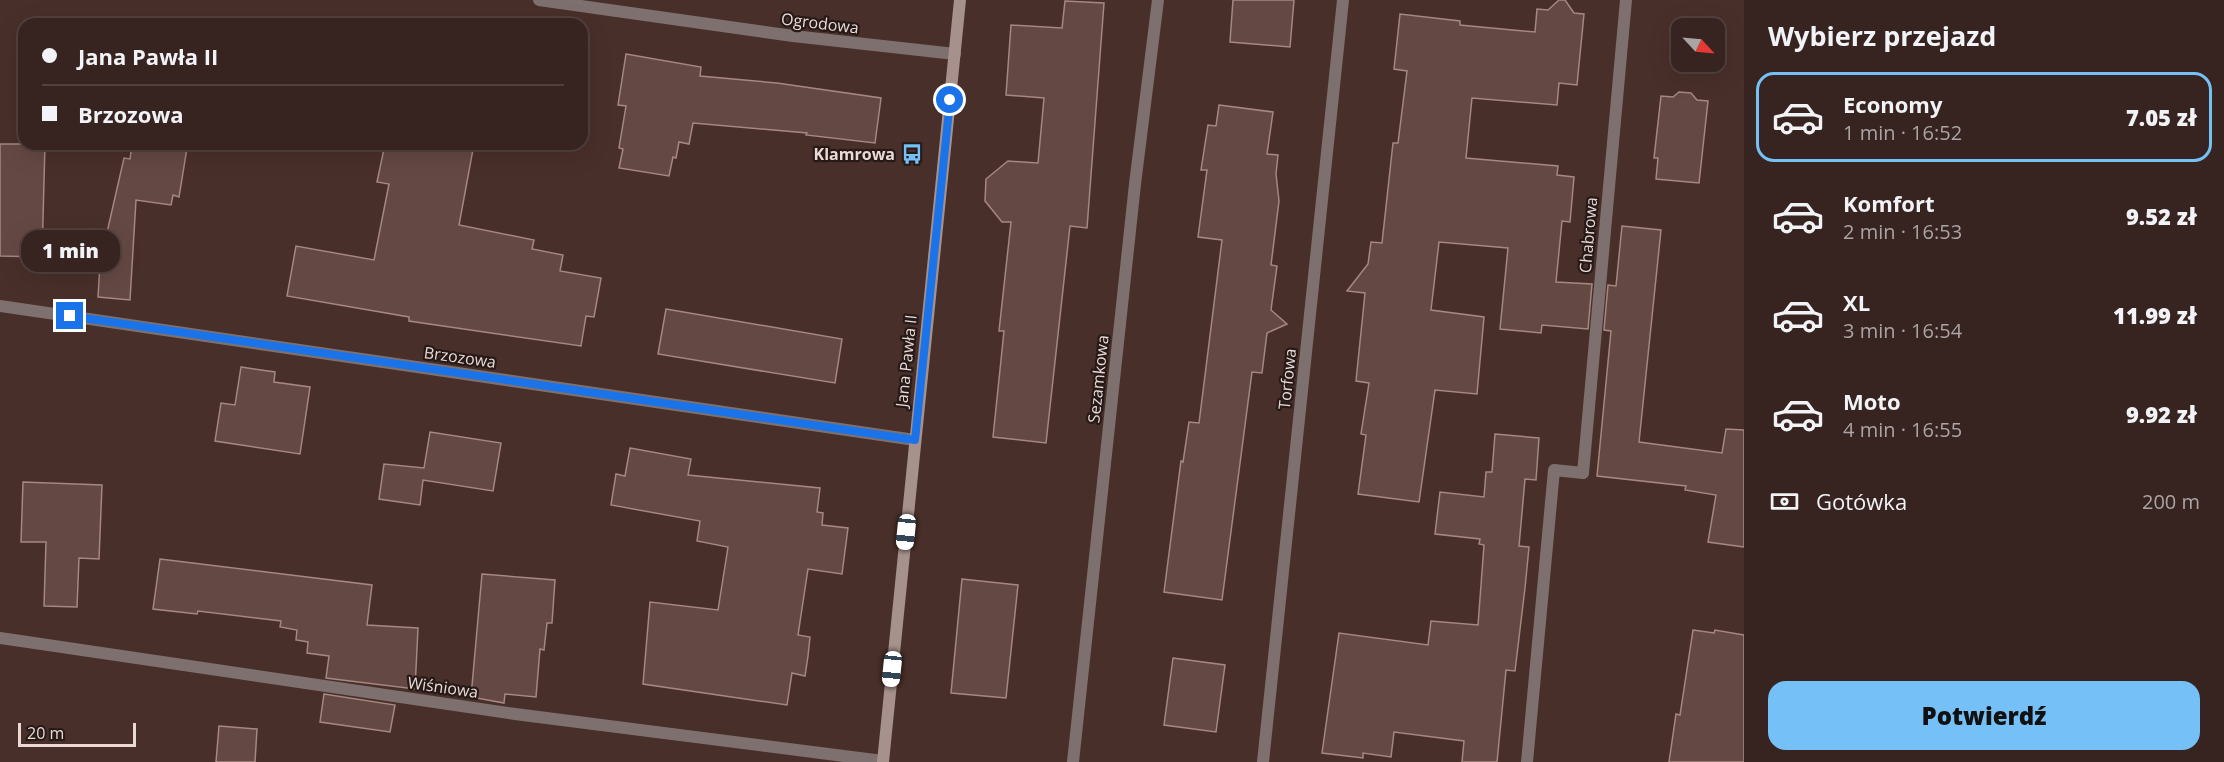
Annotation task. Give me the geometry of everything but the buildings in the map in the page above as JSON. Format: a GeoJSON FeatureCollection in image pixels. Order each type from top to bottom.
{"type":"FeatureCollection","features":[{"type":"Feature","properties":{"kind":"street","name":"Ogrodowa"},"geometry":{"type":"LineString","coordinates":[[539,0],[793,36],[955,54]]}},
{"type":"Feature","properties":{"kind":"street","name":"Jana Pawła II"},"geometry":{"type":"LineString","coordinates":[[883,761],[960,0]]}},
{"type":"Feature","properties":{"kind":"street","name":"Sezamkowa"},"geometry":{"type":"LineString","coordinates":[[1073,762],[1134,195],[1158,0]]}},
{"type":"Feature","properties":{"kind":"street","name":"Torfowa"},"geometry":{"type":"LineString","coordinates":[[1263,762],[1343,0]]}},
{"type":"Feature","properties":{"kind":"street","name":"Chabrowa"},"geometry":{"type":"LineString","coordinates":[[1527,762],[1554,470],[1583,473],[1626,0]]}},
{"type":"Feature","properties":{"kind":"street","name":"Brzozowa"},"geometry":{"type":"LineString","coordinates":[[0,306],[915,440]]}},
{"type":"Feature","properties":{"kind":"street","name":"Wiśniowa"},"geometry":{"type":"LineString","coordinates":[[0,638],[515,714],[883,761]]}},
{"type":"Feature","properties":{"kind":"place","name":"Klamrowa"},"geometry":{"type":"Point","coordinates":[912,154]}},
{"type":"Feature","properties":{"kind":"route"},"geometry":{"type":"LineString","coordinates":[[70,316],[915,440],[950,100]]}}]}
